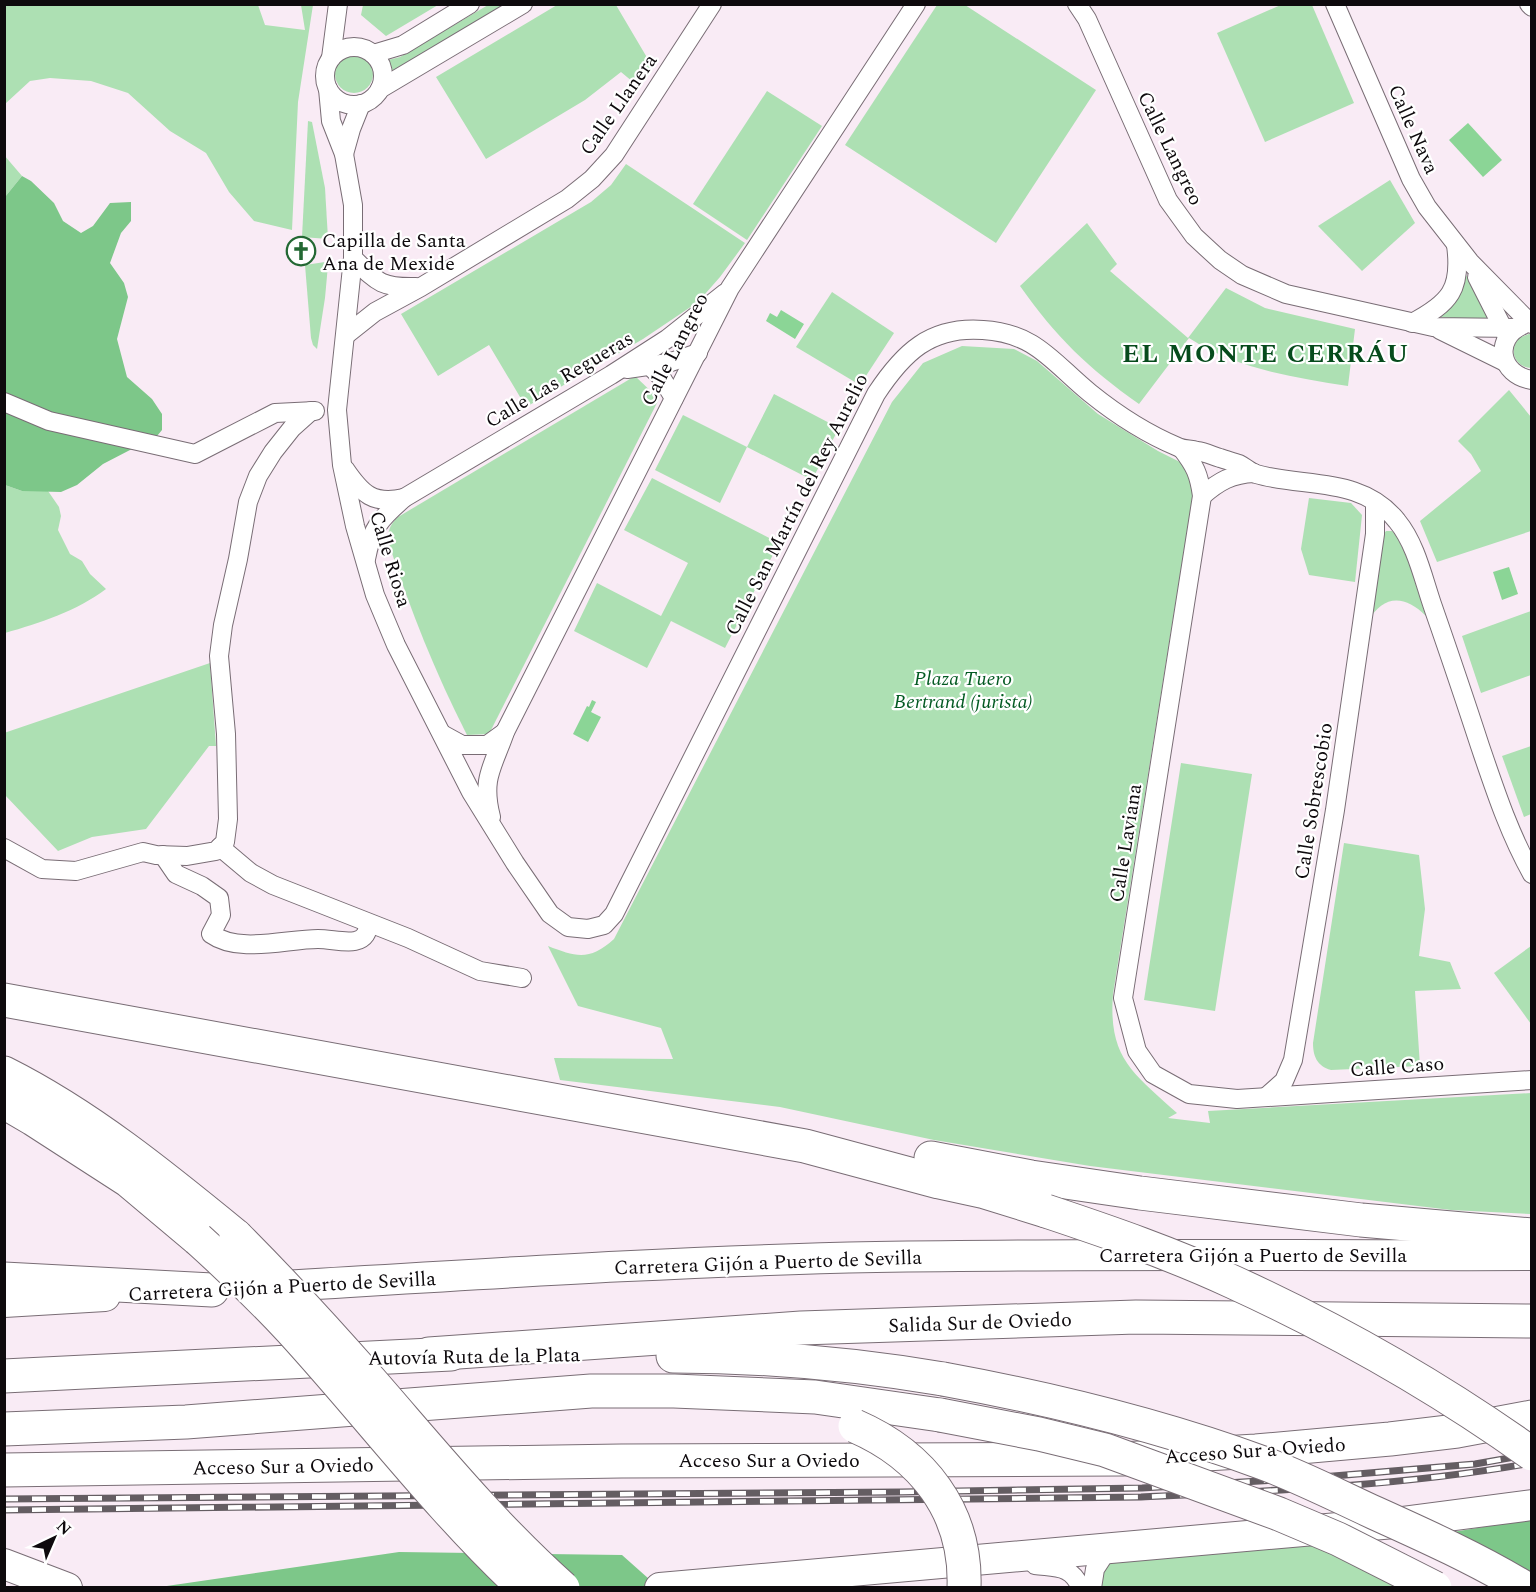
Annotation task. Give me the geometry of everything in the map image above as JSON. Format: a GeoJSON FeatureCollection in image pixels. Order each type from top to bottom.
{"type":"FeatureCollection","features":[{"type":"Feature","properties":{"kind":"highway"},"geometry":{"type":"LineString","coordinates":[[4,1000],[805,1146],[985,1192],[1115,1234],[1221,1277],[1303,1315],[1445,1395],[1532,1454]]}},
{"type":"Feature","properties":{"kind":"highway"},"geometry":{"type":"LineString","coordinates":[[4,1073],[93,1126],[165,1178],[236,1236],[299,1300],[486,1512],[563,1587]]}},
{"type":"Feature","properties":{"kind":"highway"},"geometry":{"type":"LineString","coordinates":[[508,1093],[721,1118],[1031,1177],[1361,1220],[1532,1235]]}},
{"type":"Feature","properties":{"kind":"highway"},"geometry":{"type":"LineString","coordinates":[[4,1102],[129,1181],[244,1281],[291,1330],[452,1514],[524,1587]]}},
{"type":"Feature","properties":{"kind":"highway","name":"Carretera Gijón a Puerto de Sevilla"},"geometry":{"type":"LineString","coordinates":[[4,1302],[594,1268],[873,1257],[1137,1254],[1532,1255]]}},
{"type":"Feature","properties":{"kind":"highway"},"geometry":{"type":"LineString","coordinates":[[4,1279],[212,1290]]}},
{"type":"Feature","properties":{"kind":"highway","name":"Salida Sur de Oviedo"},"geometry":{"type":"LineString","coordinates":[[429,1354],[801,1328],[1136,1317],[1532,1321]]}},
{"type":"Feature","properties":{"kind":"highway","name":"Autovía Ruta de la Plata"},"geometry":{"type":"LineString","coordinates":[[4,1376],[429,1354],[688,1356],[825,1363],[881,1369],[1020,1393],[1118,1416],[1175,1433],[1265,1464],[1444,1544],[1525,1587]]}},
{"type":"Feature","properties":{"kind":"highway","name":"Autovía Ruta de la Plata"},"geometry":{"type":"LineString","coordinates":[[4,1429],[186,1422],[591,1391],[674,1391],[815,1397],[940,1415],[1040,1434],[1105,1450],[1279,1514],[1338,1539],[1435,1587]]}},
{"type":"Feature","properties":{"kind":"highway"},"geometry":{"type":"LineString","coordinates":[[495,1400],[770,1409],[811,1414],[855,1426],[880,1438],[904,1455],[920,1470],[944,1500],[958,1535],[964,1587]]}},
{"type":"Feature","properties":{"kind":"highway","name":"Acceso Sur a Oviedo"},"geometry":{"type":"LineString","coordinates":[[4,1470],[633,1461],[1122,1459],[1256,1451],[1390,1439],[1457,1431],[1532,1417]]}},
{"type":"Feature","properties":{"kind":"highway"},"geometry":{"type":"LineString","coordinates":[[660,1587],[1394,1523],[1532,1505]]}},
{"type":"Feature","properties":{"kind":"highway"},"geometry":{"type":"LineString","coordinates":[[4,1564],[67,1587]]}},
{"type":"Feature","properties":{"kind":"street"},"geometry":{"type":"LineString","coordinates":[[373,54],[403,45],[470,4]]}},
{"type":"Feature","properties":{"kind":"street"},"geometry":{"type":"LineString","coordinates":[[338,9],[331,58],[325,77],[328,89],[334,97],[343,102],[361,104],[370,100],[380,89],[523,4]]}},
{"type":"Feature","properties":{"kind":"street","name":"Calle Llanera"},"geometry":{"type":"LineString","coordinates":[[346,335],[375,312],[421,287],[567,198],[592,179],[614,155],[712,4]]}},
{"type":"Feature","properties":{"kind":"street","name":"Calle Langreo"},"geometry":{"type":"LineString","coordinates":[[495,830],[487,800],[486,779],[505,732],[730,288],[916,4]]}},
{"type":"Feature","properties":{"kind":"street","name":"Calle Langreo"},"geometry":{"type":"LineString","coordinates":[[1077,4],[1087,20],[1168,200],[1201,244],[1220,260],[1242,275],[1286,294],[1412,323],[1433,327],[1518,328]]}},
{"type":"Feature","properties":{"kind":"street","name":"Calle Nava"},"geometry":{"type":"LineString","coordinates":[[1335,4],[1411,179],[1427,207],[1518,328]]}},
{"type":"Feature","properties":{"kind":"street"},"geometry":{"type":"LineString","coordinates":[[338,9],[355,47]]}},
{"type":"Feature","properties":{"kind":"street"},"geometry":{"type":"LineString","coordinates":[[331,58],[342,49],[355,47],[373,54],[382,70],[380,89]]}},
{"type":"Feature","properties":{"kind":"street","name":"Calle Riosa"},"geometry":{"type":"LineString","coordinates":[[328,89],[331,122],[344,154],[353,205],[353,258],[338,410],[342,465],[365,563],[396,645],[471,792],[550,915],[568,927]]}},
{"type":"Feature","properties":{"kind":"street","name":"Calle Riosa"},"geometry":{"type":"LineString","coordinates":[[344,154],[361,104]]}},
{"type":"Feature","properties":{"kind":"street"},"geometry":{"type":"LineString","coordinates":[[1412,323],[1428,314],[1450,294],[1459,268],[1455,243]]}},
{"type":"Feature","properties":{"kind":"street"},"geometry":{"type":"LineString","coordinates":[[353,258],[373,278],[393,288],[421,287]]}},
{"type":"Feature","properties":{"kind":"street","name":"Calle Nava"},"geometry":{"type":"LineString","coordinates":[[1470,262],[1518,328]]}},
{"type":"Feature","properties":{"kind":"street","name":"Calle Las Regueras"},"geometry":{"type":"LineString","coordinates":[[365,563],[369,540],[376,525],[404,498],[611,375],[667,339],[730,288]]}},
{"type":"Feature","properties":{"kind":"street","name":"Calle Langreo"},"geometry":{"type":"LineString","coordinates":[[1433,327],[1506,362],[1516,375],[1529,383]]}},
{"type":"Feature","properties":{"kind":"street"},"geometry":{"type":"LineString","coordinates":[[1506,362],[1504,345],[1518,328]]}},
{"type":"Feature","properties":{"kind":"street","name":"Calle San Martín del Rey Aurelio"},"geometry":{"type":"LineString","coordinates":[[568,927],[588,929],[604,925],[614,914],[876,394],[907,353],[926,341],[959,331],[981,329],[1018,335],[1050,357],[1089,392],[1115,411],[1182,449],[1197,451],[1241,465],[1254,473],[1347,488],[1375,502],[1396,520],[1409,540],[1504,817],[1532,874]]}},
{"type":"Feature","properties":{"kind":"street"},"geometry":{"type":"LineString","coordinates":[[611,375],[632,367],[668,363],[698,353]]}},
{"type":"Feature","properties":{"kind":"street"},"geometry":{"type":"LineString","coordinates":[[649,365],[661,377],[674,398]]}},
{"type":"Feature","properties":{"kind":"street"},"geometry":{"type":"LineString","coordinates":[[4,402],[49,421],[195,454],[275,413],[338,410]]}},
{"type":"Feature","properties":{"kind":"street"},"geometry":{"type":"LineString","coordinates":[[4,848],[42,868],[76,871],[143,852],[187,856],[216,851],[225,842],[228,819],[226,734],[219,656],[223,625],[248,502],[258,476],[292,428],[311,411]]}},
{"type":"Feature","properties":{"kind":"street","name":"Calle Laviana"},"geometry":{"type":"LineString","coordinates":[[1182,449],[1196,467],[1200,477],[1202,496],[1123,998],[1137,1051],[1153,1074],[1189,1094],[1237,1099],[1266,1096]]}},
{"type":"Feature","properties":{"kind":"street","name":"Calle Las Regueras"},"geometry":{"type":"LineString","coordinates":[[342,465],[356,485],[375,500],[387,502],[404,498]]}},
{"type":"Feature","properties":{"kind":"street"},"geometry":{"type":"LineString","coordinates":[[1202,496],[1216,483],[1226,478],[1254,473]]}},
{"type":"Feature","properties":{"kind":"street","name":"Calle Sobrescobio"},"geometry":{"type":"LineString","coordinates":[[1266,1096],[1284,1081],[1293,1060],[1335,810],[1375,534],[1375,502]]}},
{"type":"Feature","properties":{"kind":"street"},"geometry":{"type":"LineString","coordinates":[[442,734],[462,745],[487,745],[505,732]]}},
{"type":"Feature","properties":{"kind":"street"},"geometry":{"type":"LineString","coordinates":[[220,847],[251,873],[273,885],[417,942],[480,971],[522,978]]}},
{"type":"Feature","properties":{"kind":"street"},"geometry":{"type":"LineString","coordinates":[[163,855],[176,874],[202,886],[219,898],[221,915],[212,934],[222,942],[271,945],[319,939],[355,941],[363,938],[368,931],[368,924]]}},
{"type":"Feature","properties":{"kind":"street","name":"Calle Caso"},"geometry":{"type":"LineString","coordinates":[[1266,1096],[1532,1080]]}},
{"type":"Feature","properties":{"kind":"street"},"geometry":{"type":"LineString","coordinates":[[1092,1587],[1095,1569],[1108,1549]]}},
{"type":"Feature","properties":{"kind":"street"},"geometry":{"type":"LineString","coordinates":[[980,1559],[1064,1568],[1076,1577],[1081,1587]]}},
{"type":"Feature","properties":{"kind":"green space"},"geometry":{"type":"Polygon","coordinates":[[[5,4],[258,5],[265,25],[305,30],[301,5],[313,5],[298,102],[292,230],[254,221],[229,192],[206,153],[170,131],[128,93],[91,81],[50,78],[30,81],[5,104],[5,4]]]}},
{"type":"Feature","properties":{"kind":"green space"},"geometry":{"type":"Polygon","coordinates":[[[363,4],[438,5],[386,36],[361,15],[363,4]]]}},
{"type":"Feature","properties":{"kind":"green space"},"geometry":{"type":"Polygon","coordinates":[[[1283,4],[1312,5],[1354,103],[1265,142],[1217,33],[1283,4]]]}},
{"type":"Feature","properties":{"kind":"green space"},"geometry":{"type":"Polygon","coordinates":[[[488,5],[508,5],[391,74],[388,60],[400,57],[488,5]]]}},
{"type":"Feature","properties":{"kind":"green space"},"geometry":{"type":"Polygon","coordinates":[[[557,5],[616,5],[652,66],[639,87],[621,72],[585,100],[486,159],[436,77],[557,5]]]}},
{"type":"Feature","properties":{"kind":"green space"},"geometry":{"type":"Polygon","coordinates":[[[937,5],[965,5],[1096,90],[996,243],[845,145],[937,5]]]}},
{"type":"Feature","properties":{"kind":"green space"},"geometry":{"type":"Polygon","coordinates":[[[354,55],[368,60],[373,74],[368,88],[354,93],[340,88],[335,74],[340,60],[354,55]]]}},
{"type":"Feature","properties":{"kind":"green space"},"geometry":{"type":"Polygon","coordinates":[[[767,91],[822,126],[747,240],[693,204],[767,91]]]}},
{"type":"Feature","properties":{"kind":"green space"},"geometry":{"type":"Polygon","coordinates":[[[308,121],[312,122],[325,188],[328,239],[302,237],[308,121]]]}},
{"type":"Feature","properties":{"kind":"green space"},"geometry":{"type":"Polygon","coordinates":[[[4,155],[22,176],[5,197],[4,197],[4,155]]]}},
{"type":"Feature","properties":{"kind":"green space"},"geometry":{"type":"Polygon","coordinates":[[[626,164],[745,243],[698,302],[643,339],[526,407],[489,345],[438,376],[401,314],[591,202],[611,185],[626,164]]]}},
{"type":"Feature","properties":{"kind":"green space"},"geometry":{"type":"Polygon","coordinates":[[[1390,180],[1415,223],[1362,271],[1318,226],[1390,180]]]}},
{"type":"Feature","properties":{"kind":"green space"},"geometry":{"type":"Polygon","coordinates":[[[1087,223],[1117,264],[1110,271],[1188,338],[1226,288],[1265,308],[1355,329],[1348,386],[1286,375],[1246,364],[1207,349],[1189,338],[1139,404],[1104,378],[1074,351],[1020,286],[1087,223]]]}},
{"type":"Feature","properties":{"kind":"green space"},"geometry":{"type":"Polygon","coordinates":[[[325,262],[328,265],[325,298],[317,349],[311,338],[305,265],[325,262]]]}},
{"type":"Feature","properties":{"kind":"green space"},"geometry":{"type":"Polygon","coordinates":[[[1464,272],[1480,296],[1492,321],[1437,317],[1464,272]]]}},
{"type":"Feature","properties":{"kind":"green space"},"geometry":{"type":"Polygon","coordinates":[[[832,292],[894,333],[860,385],[796,347],[832,292]]]}},
{"type":"Feature","properties":{"kind":"green space"},"geometry":{"type":"Polygon","coordinates":[[[1531,333],[1531,368],[1517,361],[1514,348],[1519,338],[1531,333]]]}},
{"type":"Feature","properties":{"kind":"green space","name":"Plaza Tuero Bertrand (jurista)"},"geometry":{"type":"Polygon","coordinates":[[[962,346],[1014,349],[1037,361],[1098,414],[1158,451],[1184,464],[1192,477],[1193,493],[1113,994],[1115,1034],[1119,1049],[1127,1062],[1136,1075],[1177,1113],[1168,1118],[1210,1123],[1208,1111],[1531,1093],[1531,1214],[1451,1210],[1090,1166],[934,1140],[780,1107],[560,1080],[554,1058],[673,1059],[661,1028],[578,1006],[548,946],[567,953],[582,955],[598,951],[614,939],[892,402],[923,363],[962,346]]]}},
{"type":"Feature","properties":{"kind":"green space"},"geometry":{"type":"Polygon","coordinates":[[[635,376],[659,399],[489,734],[467,735],[434,665],[406,594],[389,544],[391,526],[398,517],[635,376]]]}},
{"type":"Feature","properties":{"kind":"green space"},"geometry":{"type":"Polygon","coordinates":[[[1509,390],[1531,417],[1531,531],[1437,562],[1420,521],[1481,471],[1471,454],[1458,441],[1509,390]]]}},
{"type":"Feature","properties":{"kind":"green space"},"geometry":{"type":"Polygon","coordinates":[[[774,394],[839,428],[812,480],[747,447],[774,394]]]}},
{"type":"Feature","properties":{"kind":"green space"},"geometry":{"type":"Polygon","coordinates":[[[683,415],[747,447],[720,503],[655,470],[683,415]]]}},
{"type":"Feature","properties":{"kind":"green space"},"geometry":{"type":"Polygon","coordinates":[[[652,478],[779,543],[725,648],[671,621],[647,668],[574,631],[597,583],[661,616],[688,563],[624,530],[652,478]]]}},
{"type":"Feature","properties":{"kind":"green space"},"geometry":{"type":"Polygon","coordinates":[[[5,485],[22,491],[48,491],[59,507],[61,516],[58,530],[70,554],[82,561],[90,574],[106,589],[71,610],[5,633],[5,485]]]}},
{"type":"Feature","properties":{"kind":"green space"},"geometry":{"type":"Polygon","coordinates":[[[1309,498],[1351,503],[1362,515],[1355,582],[1309,575],[1301,549],[1309,498]]]}},
{"type":"Feature","properties":{"kind":"green space"},"geometry":{"type":"Polygon","coordinates":[[[1386,531],[1392,531],[1403,548],[1426,616],[1410,604],[1395,601],[1380,606],[1368,622],[1382,536],[1386,531]]]}},
{"type":"Feature","properties":{"kind":"green space"},"geometry":{"type":"Polygon","coordinates":[[[1531,611],[1531,675],[1481,693],[1462,636],[1531,611]]]}},
{"type":"Feature","properties":{"kind":"green space"},"geometry":{"type":"Polygon","coordinates":[[[210,663],[216,746],[209,746],[146,829],[92,837],[58,851],[5,795],[4,733],[210,663]]]}},
{"type":"Feature","properties":{"kind":"green space"},"geometry":{"type":"Polygon","coordinates":[[[1531,746],[1531,814],[1524,817],[1502,756],[1531,746]]]}},
{"type":"Feature","properties":{"kind":"green space"},"geometry":{"type":"Polygon","coordinates":[[[1181,763],[1252,774],[1215,1011],[1144,1000],[1181,763]]]}},
{"type":"Feature","properties":{"kind":"green space"},"geometry":{"type":"Polygon","coordinates":[[[1344,843],[1419,855],[1425,909],[1419,956],[1450,962],[1461,989],[1415,991],[1420,1066],[1331,1070],[1322,1066],[1315,1056],[1313,1043],[1344,843]]]}},
{"type":"Feature","properties":{"kind":"green space"},"geometry":{"type":"Polygon","coordinates":[[[1531,946],[1531,1024],[1494,973],[1531,946]]]}},
{"type":"Feature","properties":{"kind":"green space"},"geometry":{"type":"Polygon","coordinates":[[[1318,1545],[1409,1588],[1100,1588],[1105,1568],[1121,1557],[1318,1545]]]}},
{"type":"Feature","properties":{"kind":"shaded area"},"geometry":{"type":"Polygon","coordinates":[[[1468,123],[1502,160],[1483,177],[1449,140],[1468,123]]]}},
{"type":"Feature","properties":{"kind":"shaded area"},"geometry":{"type":"Polygon","coordinates":[[[22,176],[31,181],[54,203],[63,221],[81,233],[93,226],[110,203],[131,202],[131,221],[121,233],[110,263],[124,283],[128,297],[117,339],[127,377],[152,399],[162,414],[162,430],[157,436],[103,464],[77,485],[61,492],[22,491],[5,485],[5,197],[22,176]]]}},
{"type":"Feature","properties":{"kind":"shaded area"},"geometry":{"type":"Polygon","coordinates":[[[781,310],[804,324],[795,339],[766,321],[770,313],[777,317],[781,310]]]}},
{"type":"Feature","properties":{"kind":"shaded area"},"geometry":{"type":"Polygon","coordinates":[[[1509,567],[1518,594],[1502,600],[1493,572],[1509,567]]]}},
{"type":"Feature","properties":{"kind":"shaded area"},"geometry":{"type":"Polygon","coordinates":[[[592,700],[596,702],[591,712],[601,717],[588,742],[573,734],[592,700]]]}},
{"type":"Feature","properties":{"kind":"shaded area"},"geometry":{"type":"Polygon","coordinates":[[[1531,1519],[1531,1573],[1453,1532],[1531,1519]]]}},
{"type":"Feature","properties":{"kind":"shaded area"},"geometry":{"type":"Polygon","coordinates":[[[399,1552],[622,1555],[658,1587],[153,1588],[399,1552]]]}},
{"type":"Feature","properties":{"kind":"railway"},"geometry":{"type":"LineString","coordinates":[[4,1499],[1142,1488],[1310,1478],[1475,1464],[1532,1454]]}},
{"type":"Feature","properties":{"kind":"railway"},"geometry":{"type":"LineString","coordinates":[[4,1510],[1141,1497],[1288,1490],[1386,1482],[1532,1463]]}},
{"type":"Feature","properties":{"kind":"place","name":"Capilla de Santa Ana de Mexide"},"geometry":{"type":"Point","coordinates":[301,251]}},
{"type":"Feature","properties":{"kind":"district","name":"EL MONTE CERRÁU"},"geometry":{"type":"Point","coordinates":[1266,353]}}]}
